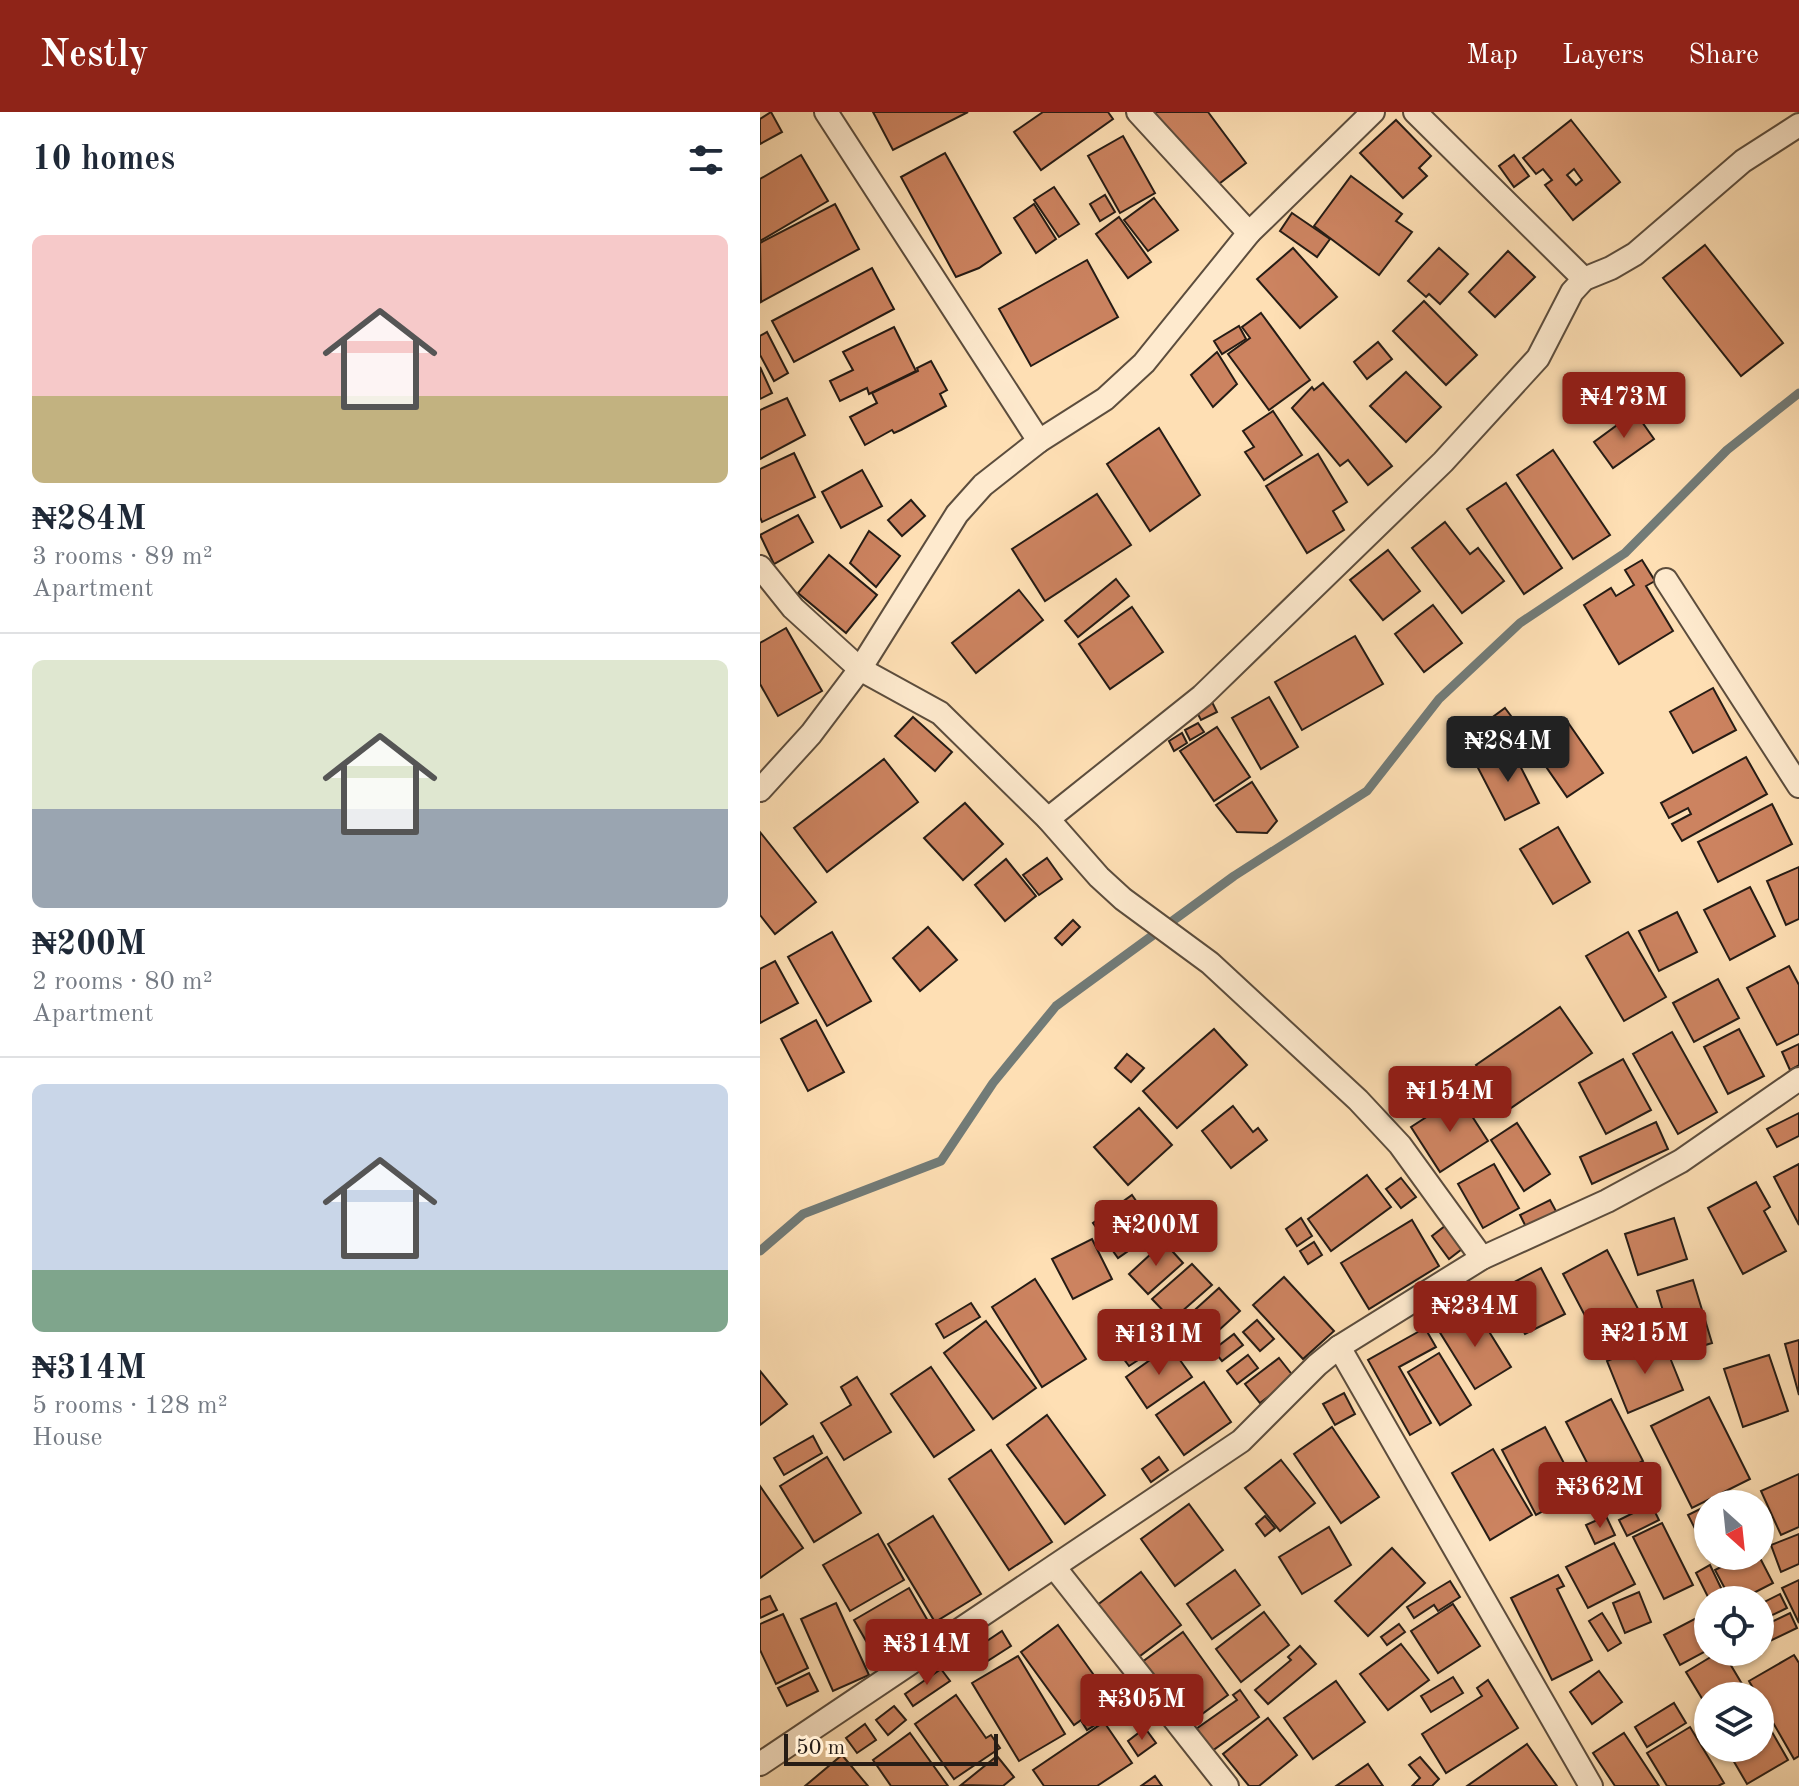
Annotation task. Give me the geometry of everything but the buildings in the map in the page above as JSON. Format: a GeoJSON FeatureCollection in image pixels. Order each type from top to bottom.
{"type":"FeatureCollection","features":[{"type":"Feature","properties":{"kind":"street"},"geometry":{"type":"LineString","coordinates":[[826,112],[1039,441]]}},
{"type":"Feature","properties":{"kind":"street"},"geometry":{"type":"LineString","coordinates":[[1138,112],[1249,233]]}},
{"type":"Feature","properties":{"kind":"street"},"geometry":{"type":"LineString","coordinates":[[760,790],[811,734],[860,669],[957,514],[983,485],[1039,441],[1105,399],[1144,363],[1249,233],[1373,112]]}},
{"type":"Feature","properties":{"kind":"street"},"geometry":{"type":"LineString","coordinates":[[1415,112],[1584,279]]}},
{"type":"Feature","properties":{"kind":"street"},"geometry":{"type":"LineString","coordinates":[[1048,819],[1202,696],[1443,462],[1538,358],[1572,292],[1584,279],[1635,254],[1743,161],[1799,125]]}},
{"type":"Feature","properties":{"kind":"street"},"geometry":{"type":"LineString","coordinates":[[760,567],[793,608],[860,669],[940,713],[1048,819],[1099,877],[1123,899],[1210,963],[1358,1100],[1400,1145],[1482,1258]]}},
{"type":"Feature","properties":{"kind":"street"},"geometry":{"type":"LineString","coordinates":[[1666,580],[1799,786]]}},
{"type":"Feature","properties":{"kind":"street"},"geometry":{"type":"LineString","coordinates":[[760,1764],[1241,1441],[1339,1347],[1482,1258],[1607,1201],[1681,1161],[1799,1079]]}},
{"type":"Feature","properties":{"kind":"street"},"geometry":{"type":"LineString","coordinates":[[1339,1347],[1591,1786]]}},
{"type":"Feature","properties":{"kind":"street"},"geometry":{"type":"LineString","coordinates":[[1055,1568],[1227,1786]]}},
{"type":"Feature","properties":{"kind":"waterway"},"geometry":{"type":"LineString","coordinates":[[760,1251],[803,1214],[941,1161],[993,1083],[1056,1006],[1234,876],[1367,791],[1439,699],[1520,623],[1625,553],[1727,450],[1799,393]]}}]}
